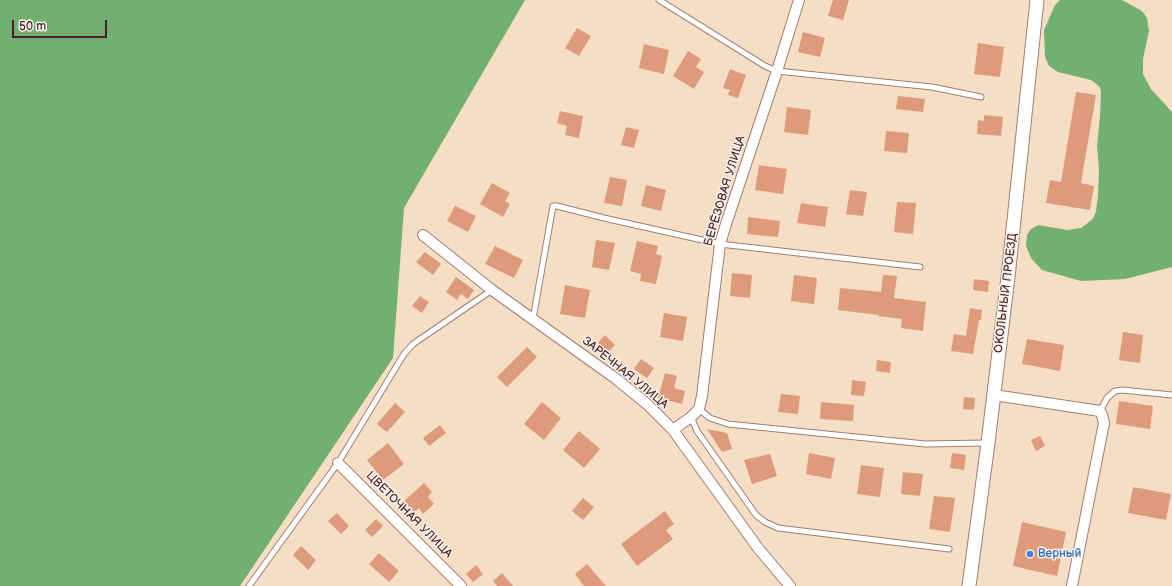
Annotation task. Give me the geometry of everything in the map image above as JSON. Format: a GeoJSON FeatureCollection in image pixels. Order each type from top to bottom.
{"type":"FeatureCollection","features":[{"type":"Feature","properties":{"kind":"street","name":"БЕРЁЗОВАЯ УЛИЦА"},"geometry":{"type":"LineString","coordinates":[[699,409],[702,396],[720,244],[777,71],[798,0]]}},
{"type":"Feature","properties":{"kind":"street","name":"ОКОЛЬНЫЙ ПРОЕЗД"},"geometry":{"type":"LineString","coordinates":[[969,586],[1008,277],[1037,0]]}},
{"type":"Feature","properties":{"kind":"street","name":"ЗАРЕЧНАЯ УЛИЦА"},"geometry":{"type":"LineString","coordinates":[[423,235],[492,290],[615,378],[642,400],[673,430],[758,548],[790,586]]}},
{"type":"Feature","properties":{"kind":"street"},"geometry":{"type":"LineString","coordinates":[[994,395],[1100,411],[1102,415],[1104,423],[1072,586]]}},
{"type":"Feature","properties":{"kind":"street"},"geometry":{"type":"LineString","coordinates":[[673,430],[699,409]]}},
{"type":"Feature","properties":{"kind":"street","name":"ЦВЕТОЧНАЯ УЛИЦА"},"geometry":{"type":"LineString","coordinates":[[338,463],[461,586]]}},
{"type":"Feature","properties":{"kind":"lane"},"geometry":{"type":"LineString","coordinates":[[659,0],[765,66],[777,71],[932,87],[981,97]]}},
{"type":"Feature","properties":{"kind":"lane"},"geometry":{"type":"LineString","coordinates":[[533,319],[553,206],[720,244],[920,267]]}},
{"type":"Feature","properties":{"kind":"lane"},"geometry":{"type":"LineString","coordinates":[[249,586],[338,463],[404,354],[413,344],[492,290]]}},
{"type":"Feature","properties":{"kind":"lane"},"geometry":{"type":"LineString","coordinates":[[1100,411],[1107,398],[1115,391],[1122,390],[1172,395]]}},
{"type":"Feature","properties":{"kind":"lane"},"geometry":{"type":"LineString","coordinates":[[699,409],[710,418],[728,424],[925,444],[988,443]]}},
{"type":"Feature","properties":{"kind":"lane"},"geometry":{"type":"LineString","coordinates":[[691,417],[697,430],[756,516],[765,522],[778,528],[949,549]]}},
{"type":"Feature","properties":{"kind":"green space"},"geometry":{"type":"Polygon","coordinates":[[[0,0],[525,0],[404,208],[393,358],[240,586],[0,586],[0,0]]]}},
{"type":"Feature","properties":{"kind":"green space"},"geometry":{"type":"Polygon","coordinates":[[[1060,0],[1122,0],[1142,11],[1147,18],[1149,31],[1143,59],[1143,74],[1151,89],[1172,112],[1172,267],[1125,279],[1081,281],[1042,270],[1031,258],[1026,246],[1027,235],[1031,229],[1038,225],[1067,230],[1081,228],[1093,219],[1096,211],[1098,196],[1099,169],[1097,146],[1101,91],[1099,86],[1091,80],[1058,72],[1049,66],[1045,57],[1044,30],[1055,5],[1060,0]]]}},
{"type":"Feature","properties":{"kind":"building"},"geometry":{"type":"Polygon","coordinates":[[[833,0],[849,0],[843,20],[828,16],[833,0]]]}},
{"type":"Feature","properties":{"kind":"building"},"geometry":{"type":"Polygon","coordinates":[[[577,28],[591,36],[579,56],[565,48],[577,28]]]}},
{"type":"Feature","properties":{"kind":"building"},"geometry":{"type":"Polygon","coordinates":[[[803,32],[825,38],[820,57],[798,52],[803,32]]]}},
{"type":"Feature","properties":{"kind":"building"},"geometry":{"type":"Polygon","coordinates":[[[978,43],[1004,47],[1000,77],[974,74],[978,43]]]}},
{"type":"Feature","properties":{"kind":"building"},"geometry":{"type":"Polygon","coordinates":[[[644,44],[669,50],[664,74],[639,68],[644,44]]]}},
{"type":"Feature","properties":{"kind":"building"},"geometry":{"type":"Polygon","coordinates":[[[688,51],[701,59],[696,67],[704,72],[694,89],[673,76],[688,51]]]}},
{"type":"Feature","properties":{"kind":"building"},"geometry":{"type":"Polygon","coordinates":[[[730,69],[746,75],[738,98],[728,95],[730,90],[723,88],[730,69]]]}},
{"type":"Feature","properties":{"kind":"building"},"geometry":{"type":"Polygon","coordinates":[[[1076,92],[1096,95],[1081,183],[1094,186],[1090,210],[1046,203],[1050,180],[1061,182],[1076,92]]]}},
{"type":"Feature","properties":{"kind":"building"},"geometry":{"type":"Polygon","coordinates":[[[898,96],[925,99],[923,112],[896,109],[898,96]]]}},
{"type":"Feature","properties":{"kind":"building"},"geometry":{"type":"Polygon","coordinates":[[[787,107],[811,110],[808,135],[784,132],[787,107]]]}},
{"type":"Feature","properties":{"kind":"building"},"geometry":{"type":"Polygon","coordinates":[[[560,111],[583,116],[579,138],[565,135],[567,126],[557,123],[560,111]]]}},
{"type":"Feature","properties":{"kind":"building"},"geometry":{"type":"Polygon","coordinates":[[[984,115],[1003,117],[1001,136],[977,134],[978,120],[984,121],[984,115]]]}},
{"type":"Feature","properties":{"kind":"building"},"geometry":{"type":"Polygon","coordinates":[[[626,127],[639,130],[634,148],[621,145],[626,127]]]}},
{"type":"Feature","properties":{"kind":"building"},"geometry":{"type":"Polygon","coordinates":[[[886,131],[909,133],[907,153],[884,151],[886,131]]]}},
{"type":"Feature","properties":{"kind":"building"},"geometry":{"type":"Polygon","coordinates":[[[759,165],[787,169],[783,194],[755,190],[759,165]]]}},
{"type":"Feature","properties":{"kind":"building"},"geometry":{"type":"Polygon","coordinates":[[[610,177],[627,180],[622,206],[604,203],[610,177]]]}},
{"type":"Feature","properties":{"kind":"building"},"geometry":{"type":"Polygon","coordinates":[[[492,183],[510,193],[505,201],[510,204],[503,217],[480,204],[492,183]]]}},
{"type":"Feature","properties":{"kind":"building"},"geometry":{"type":"Polygon","coordinates":[[[646,185],[666,190],[661,211],[641,206],[646,185]]]}},
{"type":"Feature","properties":{"kind":"building"},"geometry":{"type":"Polygon","coordinates":[[[850,190],[867,192],[863,216],[846,214],[850,190]]]}},
{"type":"Feature","properties":{"kind":"building"},"geometry":{"type":"Polygon","coordinates":[[[897,202],[916,203],[913,234],[894,232],[897,202]]]}},
{"type":"Feature","properties":{"kind":"building"},"geometry":{"type":"Polygon","coordinates":[[[801,203],[828,207],[825,227],[797,223],[801,203]]]}},
{"type":"Feature","properties":{"kind":"building"},"geometry":{"type":"Polygon","coordinates":[[[455,206],[476,216],[468,232],[447,221],[455,206]]]}},
{"type":"Feature","properties":{"kind":"building"},"geometry":{"type":"Polygon","coordinates":[[[748,217],[780,221],[778,237],[747,234],[748,217]]]}},
{"type":"Feature","properties":{"kind":"building"},"geometry":{"type":"Polygon","coordinates":[[[596,240],[615,243],[609,270],[592,267],[596,240]]]}},
{"type":"Feature","properties":{"kind":"building"},"geometry":{"type":"Polygon","coordinates":[[[637,241],[658,246],[656,254],[662,256],[656,284],[640,281],[641,274],[630,271],[637,241]]]}},
{"type":"Feature","properties":{"kind":"building"},"geometry":{"type":"Polygon","coordinates":[[[495,246],[523,260],[514,278],[485,264],[495,246]]]}},
{"type":"Feature","properties":{"kind":"building"},"geometry":{"type":"Polygon","coordinates":[[[425,252],[441,264],[433,275],[416,262],[425,252]]]}},
{"type":"Feature","properties":{"kind":"building"},"geometry":{"type":"Polygon","coordinates":[[[732,273],[752,275],[750,298],[730,296],[732,273]]]}},
{"type":"Feature","properties":{"kind":"building"},"geometry":{"type":"Polygon","coordinates":[[[794,275],[817,278],[814,304],[791,301],[794,275]]]}},
{"type":"Feature","properties":{"kind":"building"},"geometry":{"type":"Polygon","coordinates":[[[883,275],[897,276],[894,298],[926,302],[923,331],[901,328],[902,319],[838,310],[840,288],[881,292],[883,275]]]}},
{"type":"Feature","properties":{"kind":"building"},"geometry":{"type":"Polygon","coordinates":[[[456,277],[474,290],[468,299],[461,294],[457,300],[446,292],[456,277]]]}},
{"type":"Feature","properties":{"kind":"building"},"geometry":{"type":"Polygon","coordinates":[[[974,279],[989,281],[988,292],[973,290],[974,279]]]}},
{"type":"Feature","properties":{"kind":"building"},"geometry":{"type":"Polygon","coordinates":[[[565,285],[590,290],[585,318],[560,314],[565,285]]]}},
{"type":"Feature","properties":{"kind":"building"},"geometry":{"type":"Polygon","coordinates":[[[420,296],[429,302],[422,313],[412,306],[420,296]]]}},
{"type":"Feature","properties":{"kind":"building"},"geometry":{"type":"Polygon","coordinates":[[[970,308],[982,310],[973,354],[951,351],[954,334],[966,336],[970,308]]]}},
{"type":"Feature","properties":{"kind":"building"},"geometry":{"type":"Polygon","coordinates":[[[664,313],[687,317],[683,341],[660,337],[664,313]]]}},
{"type":"Feature","properties":{"kind":"building"},"geometry":{"type":"Polygon","coordinates":[[[1123,332],[1143,335],[1140,363],[1119,360],[1123,332]]]}},
{"type":"Feature","properties":{"kind":"building"},"geometry":{"type":"Polygon","coordinates":[[[605,335],[615,345],[608,352],[598,343],[605,335]]]}},
{"type":"Feature","properties":{"kind":"building"},"geometry":{"type":"Polygon","coordinates":[[[1027,339],[1064,345],[1060,371],[1022,364],[1027,339]]]}},
{"type":"Feature","properties":{"kind":"building"},"geometry":{"type":"Polygon","coordinates":[[[527,347],[537,357],[507,387],[497,377],[527,347]]]}},
{"type":"Feature","properties":{"kind":"building"},"geometry":{"type":"Polygon","coordinates":[[[641,359],[654,368],[647,378],[634,369],[641,359]]]}},
{"type":"Feature","properties":{"kind":"building"},"geometry":{"type":"Polygon","coordinates":[[[877,360],[891,362],[890,373],[876,371],[877,360]]]}},
{"type":"Feature","properties":{"kind":"building"},"geometry":{"type":"Polygon","coordinates":[[[665,373],[677,376],[674,388],[685,391],[682,404],[658,398],[665,373]]]}},
{"type":"Feature","properties":{"kind":"building"},"geometry":{"type":"Polygon","coordinates":[[[852,380],[866,382],[864,396],[851,395],[852,380]]]}},
{"type":"Feature","properties":{"kind":"building"},"geometry":{"type":"Polygon","coordinates":[[[781,394],[800,396],[798,414],[778,412],[781,394]]]}},
{"type":"Feature","properties":{"kind":"building"},"geometry":{"type":"Polygon","coordinates":[[[964,397],[975,398],[974,410],[963,409],[964,397]]]}},
{"type":"Feature","properties":{"kind":"building"},"geometry":{"type":"Polygon","coordinates":[[[1119,401],[1153,406],[1150,429],[1116,424],[1119,401]]]}},
{"type":"Feature","properties":{"kind":"building"},"geometry":{"type":"Polygon","coordinates":[[[542,402],[561,418],[544,440],[524,424],[542,402]]]}},
{"type":"Feature","properties":{"kind":"building"},"geometry":{"type":"Polygon","coordinates":[[[821,402],[854,405],[853,421],[820,419],[821,402]]]}},
{"type":"Feature","properties":{"kind":"building"},"geometry":{"type":"Polygon","coordinates":[[[395,403],[405,412],[387,432],[377,424],[395,403]]]}},
{"type":"Feature","properties":{"kind":"building"},"geometry":{"type":"Polygon","coordinates":[[[440,425],[446,433],[429,446],[423,438],[440,425]]]}},
{"type":"Feature","properties":{"kind":"building"},"geometry":{"type":"Polygon","coordinates":[[[707,429],[727,433],[732,449],[722,452],[707,429]]]}},
{"type":"Feature","properties":{"kind":"building"},"geometry":{"type":"Polygon","coordinates":[[[579,431],[600,449],[584,468],[563,450],[579,431]]]}},
{"type":"Feature","properties":{"kind":"building"},"geometry":{"type":"Polygon","coordinates":[[[1040,436],[1045,446],[1036,451],[1031,440],[1040,436]]]}},
{"type":"Feature","properties":{"kind":"building"},"geometry":{"type":"Polygon","coordinates":[[[388,443],[404,464],[383,480],[367,460],[388,443]]]}},
{"type":"Feature","properties":{"kind":"building"},"geometry":{"type":"Polygon","coordinates":[[[809,453],[835,458],[831,479],[806,474],[809,453]]]}},
{"type":"Feature","properties":{"kind":"building"},"geometry":{"type":"Polygon","coordinates":[[[952,453],[966,455],[964,470],[950,468],[952,453]]]}},
{"type":"Feature","properties":{"kind":"building"},"geometry":{"type":"Polygon","coordinates":[[[770,454],[777,476],[752,484],[744,460],[770,454]]]}},
{"type":"Feature","properties":{"kind":"building"},"geometry":{"type":"Polygon","coordinates":[[[861,465],[884,468],[880,497],[857,494],[861,465]]]}},
{"type":"Feature","properties":{"kind":"building"},"geometry":{"type":"Polygon","coordinates":[[[903,472],[923,474],[920,496],[901,494],[903,472]]]}},
{"type":"Feature","properties":{"kind":"building"},"geometry":{"type":"Polygon","coordinates":[[[424,483],[432,492],[428,497],[434,504],[423,514],[419,508],[414,512],[404,501],[424,483]]]}},
{"type":"Feature","properties":{"kind":"building"},"geometry":{"type":"Polygon","coordinates":[[[1133,487],[1171,494],[1166,520],[1128,513],[1133,487]]]}},
{"type":"Feature","properties":{"kind":"building"},"geometry":{"type":"Polygon","coordinates":[[[934,496],[955,498],[950,532],[929,529],[934,496]]]}},
{"type":"Feature","properties":{"kind":"building"},"geometry":{"type":"Polygon","coordinates":[[[583,498],[594,507],[583,520],[572,511],[583,498]]]}},
{"type":"Feature","properties":{"kind":"building"},"geometry":{"type":"Polygon","coordinates":[[[665,511],[674,524],[666,530],[673,539],[637,566],[621,544],[665,511]]]}},
{"type":"Feature","properties":{"kind":"building"},"geometry":{"type":"Polygon","coordinates":[[[337,513],[349,526],[341,534],[328,521],[337,513]]]}},
{"type":"Feature","properties":{"kind":"building"},"geometry":{"type":"Polygon","coordinates":[[[376,519],[383,526],[372,537],[365,530],[376,519]]]}},
{"type":"Feature","properties":{"kind":"building"},"geometry":{"type":"Polygon","coordinates":[[[1022,522],[1066,532],[1057,576],[1013,566],[1022,522]]]}},
{"type":"Feature","properties":{"kind":"building"},"geometry":{"type":"Polygon","coordinates":[[[301,546],[316,560],[308,570],[293,555],[301,546]]]}},
{"type":"Feature","properties":{"kind":"building"},"geometry":{"type":"Polygon","coordinates":[[[379,553],[399,571],[389,582],[369,564],[379,553]]]}},
{"type":"Feature","properties":{"kind":"building"},"geometry":{"type":"Polygon","coordinates":[[[587,564],[606,586],[584,586],[575,574],[587,564]]]}},
{"type":"Feature","properties":{"kind":"building"},"geometry":{"type":"Polygon","coordinates":[[[476,565],[483,574],[473,582],[466,574],[476,565]]]}},
{"type":"Feature","properties":{"kind":"building"},"geometry":{"type":"Polygon","coordinates":[[[502,573],[513,586],[497,586],[493,581],[502,573]]]}},
{"type":"Feature","properties":{"kind":"place","name":"Верный"},"geometry":{"type":"Point","coordinates":[1030,554]}}]}
